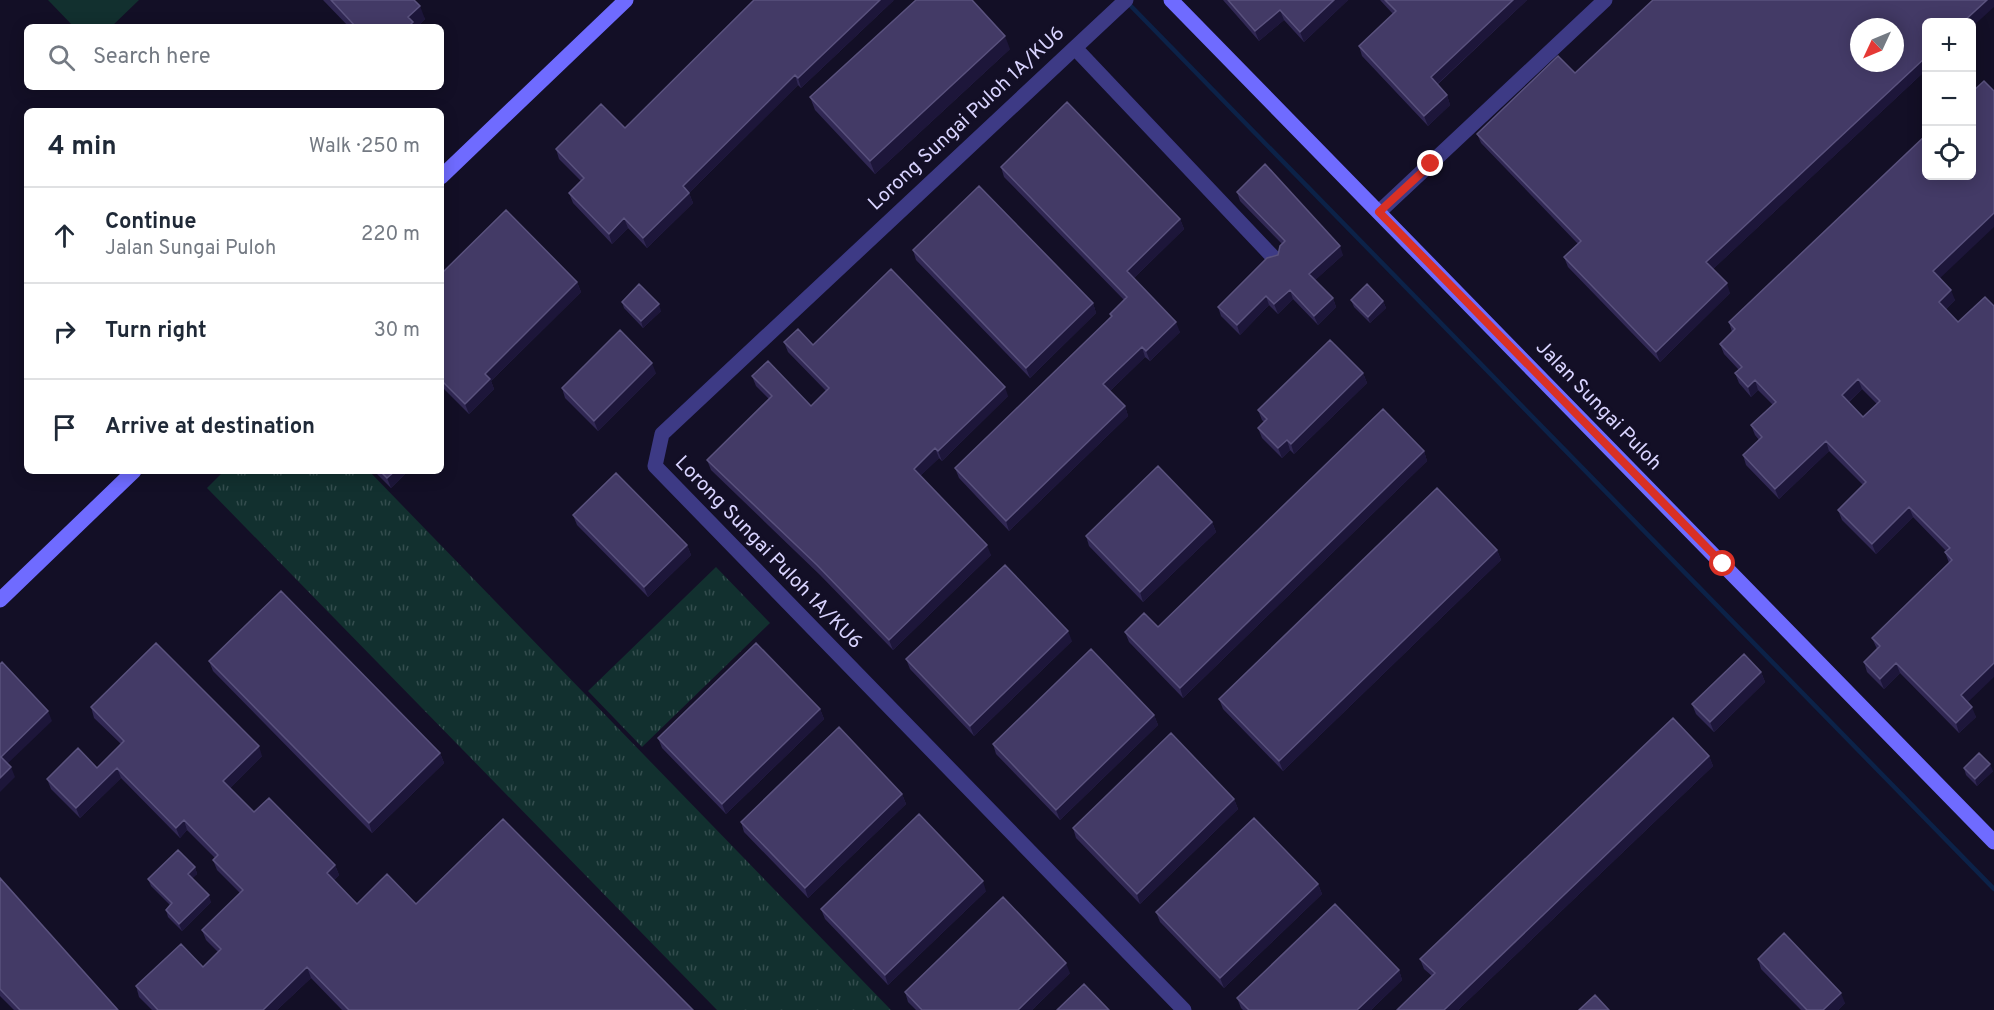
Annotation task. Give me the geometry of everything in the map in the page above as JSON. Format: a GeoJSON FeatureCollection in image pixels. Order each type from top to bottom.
{"type":"FeatureCollection","features":[{"type":"Feature","properties":{"kind":"street"},"geometry":{"type":"LineString","coordinates":[[444,174],[626,0]]}},
{"type":"Feature","properties":{"kind":"street","name":"Jalan Sungai Puloh"},"geometry":{"type":"LineString","coordinates":[[1171,0],[1994,842]]}},
{"type":"Feature","properties":{"kind":"street"},"geometry":{"type":"LineString","coordinates":[[1379,212],[1605,0]]}},
{"type":"Feature","properties":{"kind":"street","name":"Lorong Sungai Puloh 1A/KU6"},"geometry":{"type":"LineString","coordinates":[[1121,4],[662,434],[655,466],[1184,1010]]}},
{"type":"Feature","properties":{"kind":"street"},"geometry":{"type":"LineString","coordinates":[[1075,48],[1274,258]]}},
{"type":"Feature","properties":{"kind":"street"},"geometry":{"type":"LineString","coordinates":[[0,600],[131,474]]}},
{"type":"Feature","properties":{"kind":"green space"},"geometry":{"type":"Polygon","coordinates":[[[48,0],[139,0],[114,24],[71,24],[48,0]]]}},
{"type":"Feature","properties":{"kind":"green space"},"geometry":{"type":"Polygon","coordinates":[[[221,474],[372,474],[891,1010],[717,1010],[207,488],[221,474]]]}},
{"type":"Feature","properties":{"kind":"green space"},"geometry":{"type":"Polygon","coordinates":[[[716,567],[770,623],[642,747],[588,691],[716,567]]]}},
{"type":"Feature","properties":{"kind":"building"},"geometry":{"type":"Polygon","coordinates":[[[331,0],[414,0],[420,6],[408,17],[413,22],[411,24],[353,24],[331,0]]]}},
{"type":"Feature","properties":{"kind":"building"},"geometry":{"type":"Polygon","coordinates":[[[754,0],[880,0],[798,78],[795,75],[683,186],[689,193],[643,238],[624,218],[609,234],[569,193],[584,178],[556,149],[601,104],[625,128],[754,0]]]}},
{"type":"Feature","properties":{"kind":"building"},"geometry":{"type":"Polygon","coordinates":[[[916,0],[972,0],[1005,36],[870,161],[810,97],[916,0]]]}},
{"type":"Feature","properties":{"kind":"building"},"geometry":{"type":"Polygon","coordinates":[[[1228,0],[1334,0],[1300,32],[1280,10],[1255,31],[1228,0]]]}},
{"type":"Feature","properties":{"kind":"building"},"geometry":{"type":"Polygon","coordinates":[[[1385,0],[1513,0],[1431,77],[1447,95],[1424,116],[1359,46],[1396,11],[1385,0]]]}},
{"type":"Feature","properties":{"kind":"building"},"geometry":{"type":"Polygon","coordinates":[[[1653,0],[1987,0],[1967,18],[1922,18],[1922,61],[1706,262],[1727,283],[1656,352],[1564,257],[1581,241],[1477,134],[1558,56],[1575,73],[1653,0]]]}},
{"type":"Feature","properties":{"kind":"building"},"geometry":{"type":"Polygon","coordinates":[[[1984,81],[1994,91],[1994,213],[1933,271],[1951,290],[1939,302],[1958,322],[1985,297],[1994,306],[1994,663],[1961,695],[1972,707],[1956,723],[1896,663],[1880,679],[1864,662],[1880,646],[1872,638],[1952,560],[1945,552],[1950,548],[1909,507],[1872,544],[1838,510],[1866,482],[1826,441],[1775,489],[1743,455],[1762,437],[1751,425],[1776,402],[1755,380],[1748,387],[1735,373],[1742,367],[1720,344],[1735,329],[1729,322],[1922,139],[1922,180],[1976,180],[1976,88],[1984,81]],[[1858,379],[1842,395],[1863,417],[1880,401],[1858,379]]]}},
{"type":"Feature","properties":{"kind":"building"},"geometry":{"type":"Polygon","coordinates":[[[1067,102],[1180,219],[1127,271],[1176,322],[1146,351],[1142,347],[1103,384],[1125,406],[1006,521],[955,468],[1112,316],[1110,314],[1127,297],[1001,167],[1067,102]]]}},
{"type":"Feature","properties":{"kind":"building"},"geometry":{"type":"Polygon","coordinates":[[[1265,164],[1340,246],[1309,274],[1333,298],[1314,316],[1290,290],[1274,304],[1266,296],[1237,325],[1218,307],[1267,258],[1278,255],[1280,246],[1285,241],[1237,192],[1265,164]]]}},
{"type":"Feature","properties":{"kind":"building"},"geometry":{"type":"Polygon","coordinates":[[[979,186],[1093,303],[1026,368],[913,250],[979,186]]]}},
{"type":"Feature","properties":{"kind":"building"},"geometry":{"type":"Polygon","coordinates":[[[506,210],[577,282],[485,374],[490,379],[465,404],[444,383],[444,271],[506,210]]]}},
{"type":"Feature","properties":{"kind":"building"},"geometry":{"type":"Polygon","coordinates":[[[891,269],[1005,387],[938,451],[935,448],[914,469],[987,545],[889,640],[817,565],[707,460],[772,396],[752,376],[768,361],[811,406],[829,388],[784,342],[798,329],[813,345],[891,269]]]}},
{"type":"Feature","properties":{"kind":"building"},"geometry":{"type":"Polygon","coordinates":[[[639,284],[659,304],[641,321],[622,302],[639,284]]]}},
{"type":"Feature","properties":{"kind":"building"},"geometry":{"type":"Polygon","coordinates":[[[1367,284],[1383,301],[1368,317],[1351,300],[1367,284]]]}},
{"type":"Feature","properties":{"kind":"building"},"geometry":{"type":"Polygon","coordinates":[[[620,330],[652,363],[594,421],[562,388],[620,330]]]}},
{"type":"Feature","properties":{"kind":"building"},"geometry":{"type":"Polygon","coordinates":[[[1330,340],[1363,373],[1291,444],[1287,440],[1278,448],[1258,428],[1267,419],[1258,410],[1330,340]]]}},
{"type":"Feature","properties":{"kind":"building"},"geometry":{"type":"Polygon","coordinates":[[[1383,409],[1424,451],[1180,688],[1125,632],[1144,613],[1158,627],[1383,409]]]}},
{"type":"Feature","properties":{"kind":"building"},"geometry":{"type":"Polygon","coordinates":[[[1158,466],[1212,522],[1140,592],[1086,536],[1158,466]]]}},
{"type":"Feature","properties":{"kind":"building"},"geometry":{"type":"Polygon","coordinates":[[[616,473],[687,545],[644,587],[573,515],[616,473]]]}},
{"type":"Feature","properties":{"kind":"building"},"geometry":{"type":"Polygon","coordinates":[[[1437,488],[1497,550],[1279,761],[1219,699],[1437,488]]]}},
{"type":"Feature","properties":{"kind":"building"},"geometry":{"type":"Polygon","coordinates":[[[1005,565],[1068,631],[970,726],[906,659],[1005,565]]]}},
{"type":"Feature","properties":{"kind":"building"},"geometry":{"type":"Polygon","coordinates":[[[281,591],[440,753],[369,823],[209,661],[281,591]]]}},
{"type":"Feature","properties":{"kind":"building"},"geometry":{"type":"Polygon","coordinates":[[[156,643],[259,746],[223,781],[254,812],[269,798],[335,865],[327,873],[357,904],[387,874],[416,904],[503,819],[693,1010],[349,1010],[307,967],[263,1010],[158,1010],[136,986],[181,944],[203,967],[221,949],[202,930],[243,890],[213,860],[218,855],[184,820],[176,828],[117,768],[76,808],[47,779],[78,748],[97,768],[124,741],[91,707],[156,643]]]}},
{"type":"Feature","properties":{"kind":"building"},"geometry":{"type":"Polygon","coordinates":[[[756,643],[820,709],[722,804],[658,738],[756,643]]]}},
{"type":"Feature","properties":{"kind":"building"},"geometry":{"type":"Polygon","coordinates":[[[1091,649],[1154,715],[1056,810],[993,744],[1091,649]]]}},
{"type":"Feature","properties":{"kind":"building"},"geometry":{"type":"Polygon","coordinates":[[[1744,654],[1761,672],[1710,722],[1692,704],[1744,654]]]}},
{"type":"Feature","properties":{"kind":"building"},"geometry":{"type":"Polygon","coordinates":[[[2,662],[48,711],[1,757],[11,767],[0,778],[0,664],[2,662]]]}},
{"type":"Feature","properties":{"kind":"building"},"geometry":{"type":"Polygon","coordinates":[[[1673,718],[1709,756],[1444,1010],[1397,1010],[1435,973],[1420,959],[1673,718]]]}},
{"type":"Feature","properties":{"kind":"building"},"geometry":{"type":"Polygon","coordinates":[[[839,727],[902,794],[805,888],[741,822],[839,727]]]}},
{"type":"Feature","properties":{"kind":"building"},"geometry":{"type":"Polygon","coordinates":[[[1171,733],[1234,799],[1137,894],[1073,828],[1171,733]]]}},
{"type":"Feature","properties":{"kind":"building"},"geometry":{"type":"Polygon","coordinates":[[[1979,753],[1990,764],[1975,779],[1964,768],[1979,753]]]}},
{"type":"Feature","properties":{"kind":"building"},"geometry":{"type":"Polygon","coordinates":[[[919,814],[983,881],[885,975],[821,909],[919,814]]]}},
{"type":"Feature","properties":{"kind":"building"},"geometry":{"type":"Polygon","coordinates":[[[1254,818],[1318,884],[1220,978],[1156,912],[1254,818]]]}},
{"type":"Feature","properties":{"kind":"building"},"geometry":{"type":"Polygon","coordinates":[[[178,850],[195,867],[188,874],[209,895],[179,924],[166,910],[172,903],[148,879],[178,850]]]}},
{"type":"Feature","properties":{"kind":"building"},"geometry":{"type":"Polygon","coordinates":[[[0,878],[118,1010],[20,1010],[0,989],[0,878]]]}},
{"type":"Feature","properties":{"kind":"building"},"geometry":{"type":"Polygon","coordinates":[[[1003,897],[1066,963],[1018,1010],[922,1010],[905,992],[1003,897]]]}},
{"type":"Feature","properties":{"kind":"building"},"geometry":{"type":"Polygon","coordinates":[[[1335,904],[1399,970],[1357,1010],[1249,1010],[1237,998],[1335,904]]]}},
{"type":"Feature","properties":{"kind":"building"},"geometry":{"type":"Polygon","coordinates":[[[1784,933],[1841,993],[1823,1010],[1807,1010],[1758,959],[1784,933]]]}},
{"type":"Feature","properties":{"kind":"building"},"geometry":{"type":"Polygon","coordinates":[[[1084,984],[1109,1010],[1057,1010],[1084,984]]]}},
{"type":"Feature","properties":{"kind":"building"},"geometry":{"type":"Polygon","coordinates":[[[1595,995],[1609,1010],[1579,1010],[1595,995]]]}},
{"type":"Feature","properties":{"kind":"waterway"},"geometry":{"type":"LineString","coordinates":[[1127,2],[1994,889]]}},
{"type":"Feature","properties":{"kind":"route"},"geometry":{"type":"LineString","coordinates":[[1431,164],[1379,212],[1723,564]]}}]}
